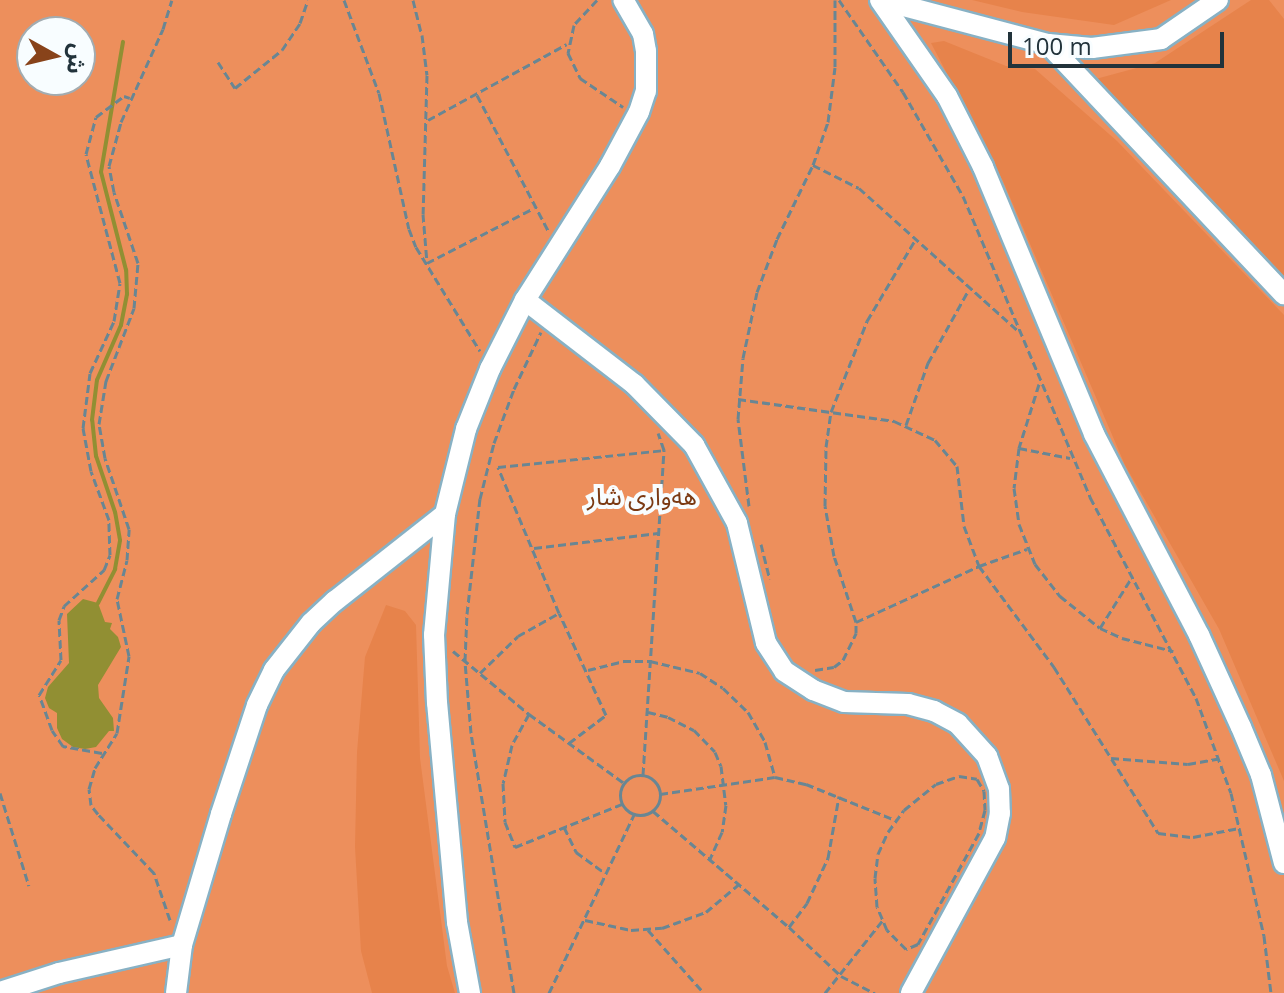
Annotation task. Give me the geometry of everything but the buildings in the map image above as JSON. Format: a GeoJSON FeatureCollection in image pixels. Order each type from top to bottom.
{"type":"FeatureCollection","features":[{"type":"Feature","properties":{"kind":"street"},"geometry":{"type":"LineString","coordinates":[[470,993],[457,922],[437,703],[434,635],[445,514],[466,429],[490,369],[525,300],[637,116],[646,91],[646,51],[639,26],[623,0]]}},
{"type":"Feature","properties":{"kind":"street"},"geometry":{"type":"LineString","coordinates":[[881,0],[1048,44],[1092,48],[1161,39],[1218,0]]}},
{"type":"Feature","properties":{"kind":"street"},"geometry":{"type":"LineString","coordinates":[[881,0],[947,96],[983,167],[1094,434],[1192,621],[1241,727],[1261,775],[1284,863]]}},
{"type":"Feature","properties":{"kind":"street"},"geometry":{"type":"LineString","coordinates":[[1048,44],[1284,294]]}},
{"type":"Feature","properties":{"kind":"street"},"geometry":{"type":"LineString","coordinates":[[525,300],[634,384],[678,425],[707,464],[743,543],[766,643],[784,671],[813,690],[844,702],[908,704],[934,711],[958,724],[987,756],[999,789],[1000,813],[995,838],[911,993]]}},
{"type":"Feature","properties":{"kind":"street"},"geometry":{"type":"LineString","coordinates":[[176,993],[182,945],[257,705],[274,670],[327,609],[445,514]]}},
{"type":"Feature","properties":{"kind":"street"},"geometry":{"type":"LineString","coordinates":[[0,992],[59,973],[182,945]]}},
{"type":"Feature","properties":{"kind":"path"},"geometry":{"type":"LineString","coordinates":[[172,0],[163,29],[130,98],[109,166],[119,210],[137,253],[138,282],[130,323],[106,381],[99,424],[105,458],[129,529],[127,560],[117,599],[129,656],[120,719],[91,778],[91,805],[154,873],[182,945]]}},
{"type":"Feature","properties":{"kind":"path"},"geometry":{"type":"LineString","coordinates":[[218,62],[235,88],[282,50],[300,23],[308,0]]}},
{"type":"Feature","properties":{"kind":"path"},"geometry":{"type":"LineString","coordinates":[[344,0],[385,113],[409,229],[490,369]]}},
{"type":"Feature","properties":{"kind":"path"},"geometry":{"type":"LineString","coordinates":[[413,0],[425,53],[428,120],[423,214],[427,263]]}},
{"type":"Feature","properties":{"kind":"path"},"geometry":{"type":"LineString","coordinates":[[597,0],[579,16],[567,44],[571,63],[580,78],[637,116]]}},
{"type":"Feature","properties":{"kind":"path"},"geometry":{"type":"LineString","coordinates":[[749,506],[741,462],[738,399],[748,324],[777,239],[813,165],[832,102],[837,0]]}},
{"type":"Feature","properties":{"kind":"path"},"geometry":{"type":"LineString","coordinates":[[837,0],[903,92],[950,173],[990,257],[1072,459],[1174,652],[1221,758],[1264,936],[1271,993]]}},
{"type":"Feature","properties":{"kind":"path"},"geometry":{"type":"LineString","coordinates":[[428,120],[567,44]]}},
{"type":"Feature","properties":{"kind":"path"},"geometry":{"type":"LineString","coordinates":[[477,95],[534,208],[558,246]]}},
{"type":"Feature","properties":{"kind":"path"},"geometry":{"type":"LineString","coordinates":[[104,753],[63,746],[52,730],[39,695],[61,660],[60,613],[69,599],[104,570],[112,544],[109,520],[91,471],[83,428],[90,373],[114,321],[120,293],[109,231],[86,154],[90,128],[105,109],[124,96],[130,98]]}},
{"type":"Feature","properties":{"kind":"path"},"geometry":{"type":"LineString","coordinates":[[813,165],[859,188],[1019,332]]}},
{"type":"Feature","properties":{"kind":"path"},"geometry":{"type":"LineString","coordinates":[[427,263],[534,208]]}},
{"type":"Feature","properties":{"kind":"path"},"geometry":{"type":"LineString","coordinates":[[808,668],[822,670],[843,660],[853,644],[856,622],[834,556],[825,506],[826,447],[831,412],[867,321],[915,240]]}},
{"type":"Feature","properties":{"kind":"path"},"geometry":{"type":"LineString","coordinates":[[906,425],[928,363],[969,289]]}},
{"type":"Feature","properties":{"kind":"path"},"geometry":{"type":"LineString","coordinates":[[514,993],[471,733],[465,661],[468,598],[480,499],[514,389],[549,318]]}},
{"type":"Feature","properties":{"kind":"path"},"geometry":{"type":"LineString","coordinates":[[1039,384],[1019,448],[1014,488],[1027,549],[1060,596],[1100,628],[1122,638],[1174,652]]}},
{"type":"Feature","properties":{"kind":"path"},"geometry":{"type":"LineString","coordinates":[[738,399],[906,425],[935,440],[957,466],[964,526],[979,566],[1054,667],[1158,833],[1193,837],[1240,828]]}},
{"type":"Feature","properties":{"kind":"path"},"geometry":{"type":"LineString","coordinates":[[643,775],[664,450],[657,430]]}},
{"type":"Feature","properties":{"kind":"path"},"geometry":{"type":"LineString","coordinates":[[1019,448],[1072,459]]}},
{"type":"Feature","properties":{"kind":"path"},"geometry":{"type":"LineString","coordinates":[[569,743],[606,715],[498,467],[664,450]]}},
{"type":"Feature","properties":{"kind":"path"},"geometry":{"type":"LineString","coordinates":[[534,549],[658,533]]}},
{"type":"Feature","properties":{"kind":"path"},"geometry":{"type":"LineString","coordinates":[[758,534],[770,581]]}},
{"type":"Feature","properties":{"kind":"path"},"geometry":{"type":"LineString","coordinates":[[856,622],[979,566],[1027,549]]}},
{"type":"Feature","properties":{"kind":"path"},"geometry":{"type":"LineString","coordinates":[[1100,628],[1133,576]]}},
{"type":"Feature","properties":{"kind":"path"},"geometry":{"type":"LineString","coordinates":[[480,673],[518,636],[559,613]]}},
{"type":"Feature","properties":{"kind":"path"},"geometry":{"type":"LineString","coordinates":[[465,661],[529,714],[624,783]]}},
{"type":"Feature","properties":{"kind":"path"},"geometry":{"type":"LineString","coordinates":[[587,670],[623,661],[650,661],[700,673],[736,698],[765,742],[775,777]]}},
{"type":"Feature","properties":{"kind":"path"},"geometry":{"type":"LineString","coordinates":[[648,712],[668,717],[694,730],[715,752],[725,781],[724,819],[710,860]]}},
{"type":"Feature","properties":{"kind":"path"},"geometry":{"type":"LineString","coordinates":[[529,714],[517,733],[505,769],[503,812],[508,834],[515,847],[622,804]]}},
{"type":"Feature","properties":{"kind":"path"},"geometry":{"type":"LineString","coordinates":[[1111,758],[1188,764],[1221,758]]}},
{"type":"Feature","properties":{"kind":"path"},"geometry":{"type":"LineString","coordinates":[[634,815],[622,804],[620,794],[624,783],[630,778],[643,775],[655,782],[660,794],[653,811]]}},
{"type":"Feature","properties":{"kind":"path"},"geometry":{"type":"LineString","coordinates":[[660,794],[725,781],[775,777],[839,796],[895,820]]}},
{"type":"Feature","properties":{"kind":"path"},"geometry":{"type":"LineString","coordinates":[[952,777],[972,777],[984,791],[985,810],[979,833],[918,944],[910,949],[902,948],[882,921],[875,892],[875,867],[882,843],[895,820],[918,798],[952,777]]}},
{"type":"Feature","properties":{"kind":"path"},"geometry":{"type":"LineString","coordinates":[[0,793],[29,886]]}},
{"type":"Feature","properties":{"kind":"path"},"geometry":{"type":"LineString","coordinates":[[789,927],[807,903],[828,858],[839,796]]}},
{"type":"Feature","properties":{"kind":"path"},"geometry":{"type":"LineString","coordinates":[[653,811],[789,927],[841,976],[875,993]]}},
{"type":"Feature","properties":{"kind":"path"},"geometry":{"type":"LineString","coordinates":[[634,815],[653,811]]}},
{"type":"Feature","properties":{"kind":"path"},"geometry":{"type":"LineString","coordinates":[[549,993],[634,815]]}},
{"type":"Feature","properties":{"kind":"path"},"geometry":{"type":"LineString","coordinates":[[564,827],[576,852],[606,873]]}},
{"type":"Feature","properties":{"kind":"path"},"geometry":{"type":"LineString","coordinates":[[584,920],[618,928],[648,930],[678,924],[706,912],[738,885]]}},
{"type":"Feature","properties":{"kind":"path"},"geometry":{"type":"LineString","coordinates":[[825,993],[882,921]]}},
{"type":"Feature","properties":{"kind":"path"},"geometry":{"type":"LineString","coordinates":[[648,930],[704,993]]}},
{"type":"Feature","properties":{"kind":"green space","name":"هەواری شار"},"geometry":{"type":"Polygon","coordinates":[[[0,0],[1284,0],[1284,993],[0,993],[0,0]]]}},
{"type":"Feature","properties":{"kind":"shaded area"},"geometry":{"type":"Polygon","coordinates":[[[972,0],[1171,0],[1114,25],[1022,12],[972,0]]]}},
{"type":"Feature","properties":{"kind":"shaded area"},"geometry":{"type":"Polygon","coordinates":[[[1251,0],[1269,0],[1284,19],[1284,282],[1247,237],[1092,80],[1155,63],[1251,0]]]}},
{"type":"Feature","properties":{"kind":"shaded area"},"geometry":{"type":"Polygon","coordinates":[[[944,41],[1006,66],[1035,69],[1117,141],[1284,315],[1284,781],[1219,629],[1125,465],[1003,181],[931,43],[944,41]]]}},
{"type":"Feature","properties":{"kind":"shaded area"},"geometry":{"type":"Polygon","coordinates":[[[83,599],[98,603],[105,622],[112,623],[110,629],[118,637],[121,647],[98,685],[99,698],[113,718],[114,731],[109,731],[96,747],[85,749],[73,747],[62,739],[57,728],[57,713],[49,708],[45,698],[48,687],[69,663],[67,614],[83,599]]]}},
{"type":"Feature","properties":{"kind":"shaded area"},"geometry":{"type":"Polygon","coordinates":[[[386,605],[405,611],[416,625],[420,758],[447,966],[455,993],[372,993],[361,951],[355,847],[357,752],[365,657],[386,605]]]}},
{"type":"Feature","properties":{"kind":"waterway"},"geometry":{"type":"LineString","coordinates":[[98,603],[115,569],[120,540],[115,512],[96,456],[92,420],[97,380],[121,325],[127,294],[126,270],[101,172],[123,42]]}}]}
